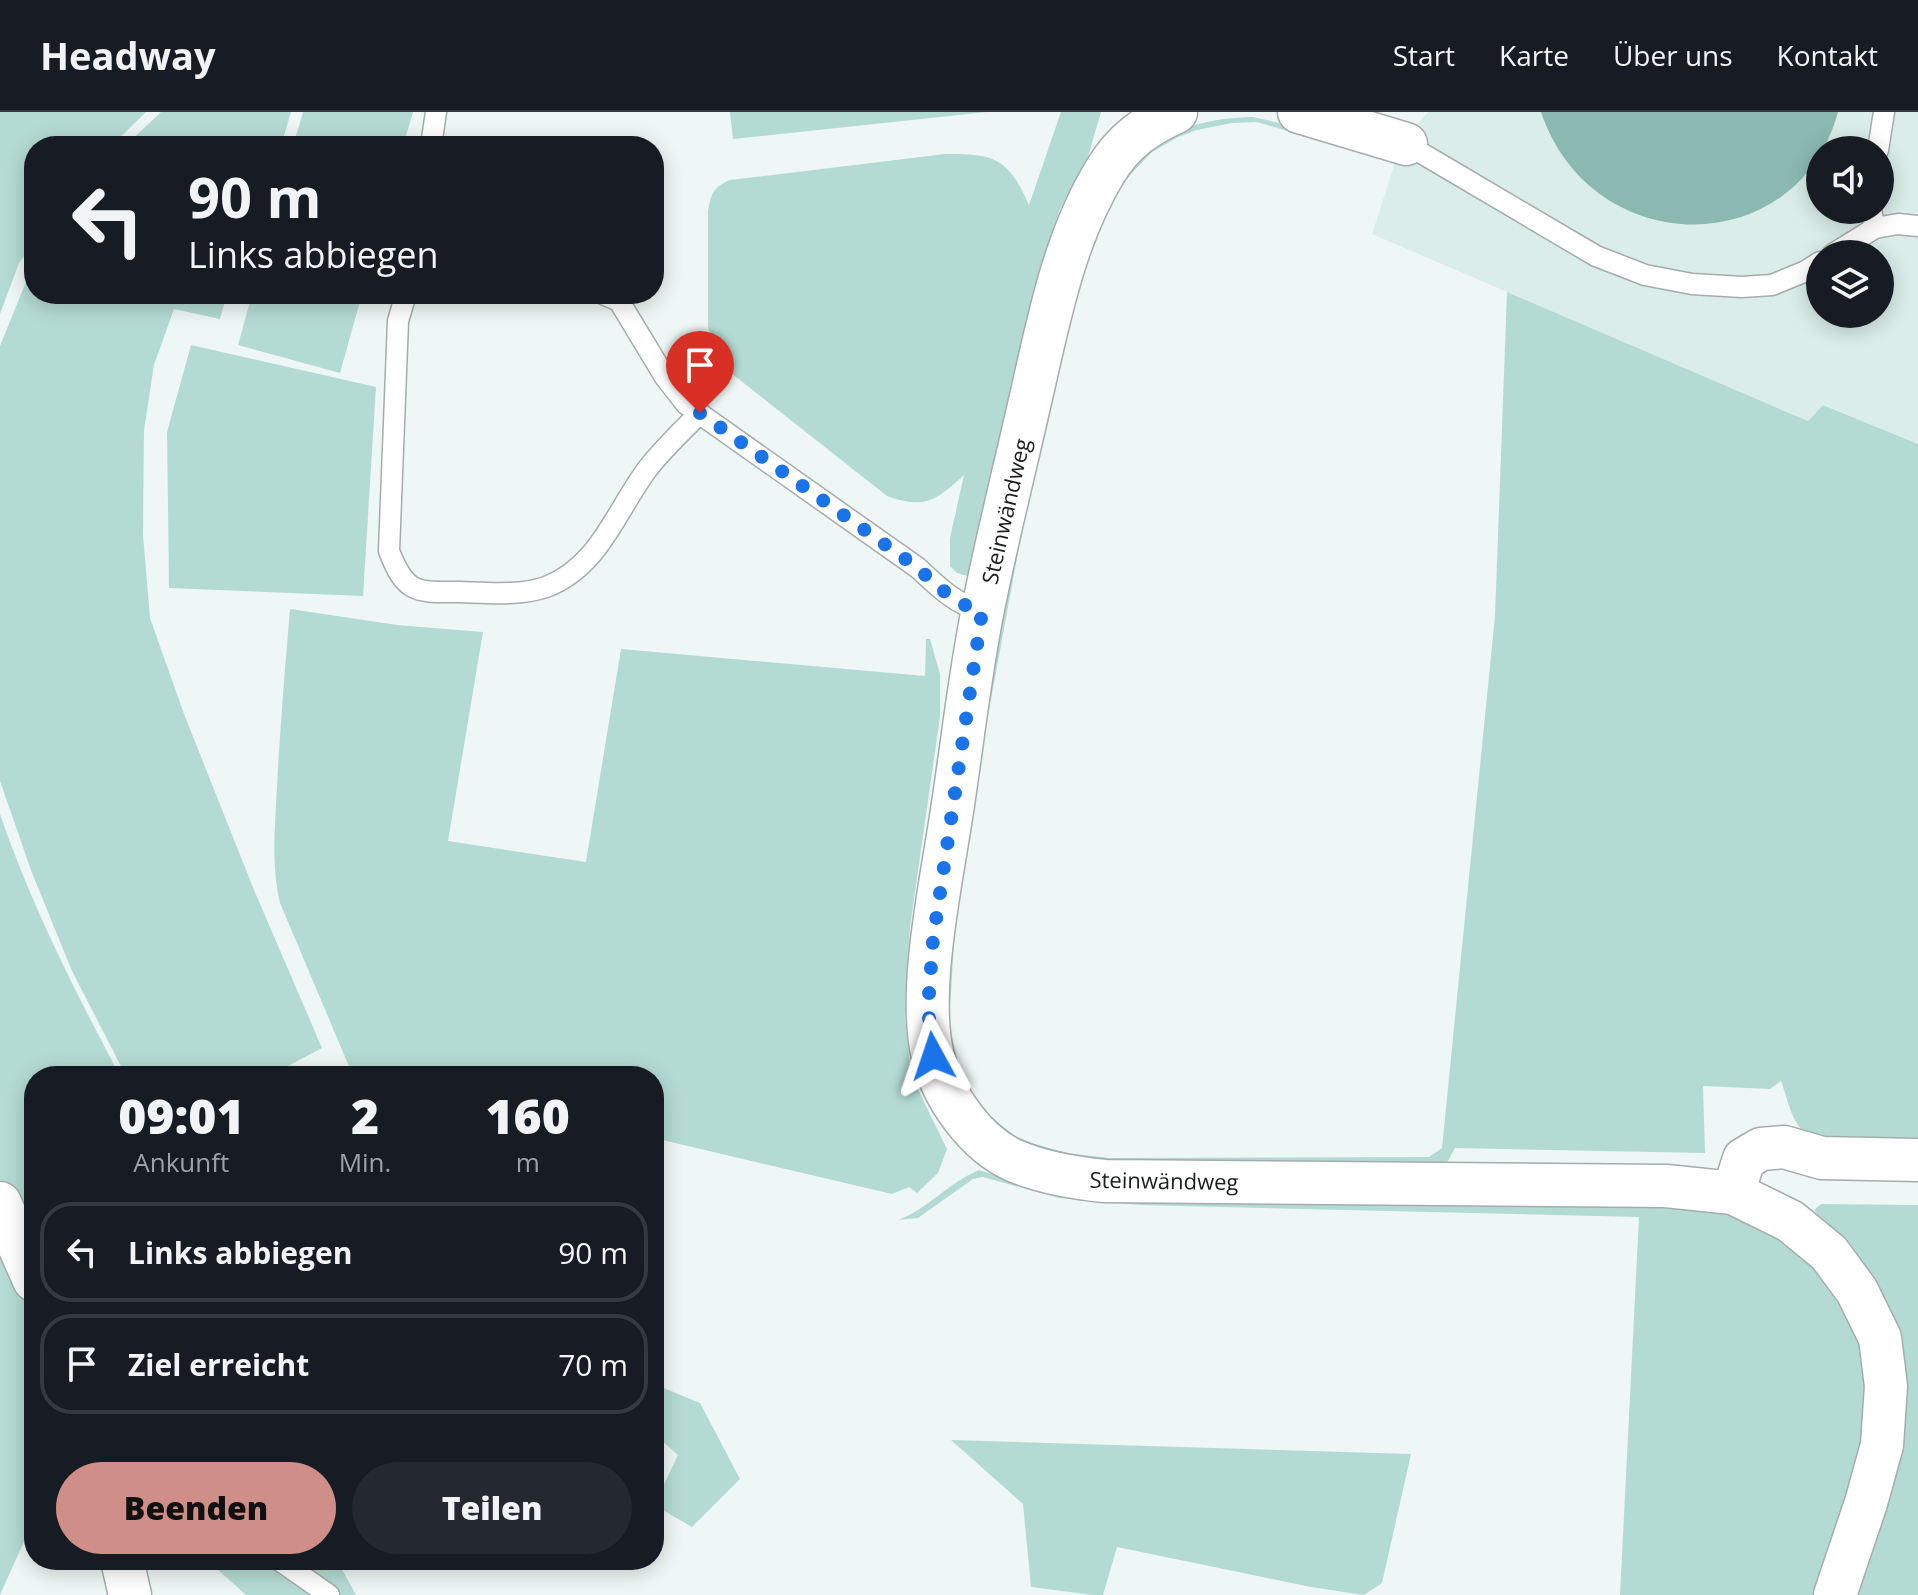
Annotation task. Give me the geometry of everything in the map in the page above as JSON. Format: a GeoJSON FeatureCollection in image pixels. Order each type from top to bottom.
{"type":"FeatureCollection","features":[{"type":"Feature","properties":{"kind":"street","name":"Steinwändweg"},"geometry":{"type":"LineString","coordinates":[[1176,112],[1150,124],[1125,142],[1105,172],[1072,240],[1047,328],[982,612],[933,940],[928,1008],[933,1056],[942,1081],[970,1126],[988,1143],[1012,1160],[1071,1177],[1105,1181],[1666,1186],[1733,1193],[1790,1221],[1829,1253],[1857,1291],[1880,1338],[1886,1386],[1882,1445],[1835,1595]]}},
{"type":"Feature","properties":{"kind":"street"},"geometry":{"type":"LineString","coordinates":[[1299,112],[1406,144]]}},
{"type":"Feature","properties":{"kind":"street"},"geometry":{"type":"LineString","coordinates":[[1733,1193],[1744,1159],[1761,1149],[1784,1147],[1822,1158],[1918,1160]]}},
{"type":"Feature","properties":{"kind":"street"},"geometry":{"type":"LineString","coordinates":[[0,1203],[24,1257]]}},
{"type":"Feature","properties":{"kind":"street"},"geometry":{"type":"LineString","coordinates":[[124,1570],[130,1595]]}},
{"type":"Feature","properties":{"kind":"lane"},"geometry":{"type":"LineString","coordinates":[[432,136],[436,112]]}},
{"type":"Feature","properties":{"kind":"lane"},"geometry":{"type":"LineString","coordinates":[[1880,136],[1884,112]]}},
{"type":"Feature","properties":{"kind":"lane"},"geometry":{"type":"LineString","coordinates":[[1406,144],[1596,256],[1645,275],[1692,284],[1742,287],[1772,285],[1806,271]]}},
{"type":"Feature","properties":{"kind":"lane"},"geometry":{"type":"LineString","coordinates":[[1894,223],[1918,226]]}},
{"type":"Feature","properties":{"kind":"lane"},"geometry":{"type":"LineString","coordinates":[[1849,240],[1867,224]]}},
{"type":"Feature","properties":{"kind":"lane"},"geometry":{"type":"LineString","coordinates":[[403,304],[398,321],[389,551],[403,581],[413,588],[426,592],[510,593],[545,588],[559,581],[594,552],[647,469],[700,413]]}},
{"type":"Feature","properties":{"kind":"lane"},"geometry":{"type":"LineString","coordinates":[[621,304],[665,377],[686,404],[918,568],[947,595],[982,612]]}},
{"type":"Feature","properties":{"kind":"lane"},"geometry":{"type":"LineString","coordinates":[[293,1570],[329,1595]]}},
{"type":"Feature","properties":{"kind":"shaded area"},"geometry":{"type":"Polygon","coordinates":[[[0,112],[146,112],[121,136],[24,136],[24,256],[0,314],[0,112]]]}},
{"type":"Feature","properties":{"kind":"shaded area"},"geometry":{"type":"Polygon","coordinates":[[[161,112],[291,112],[284,136],[136,136],[161,112]]]}},
{"type":"Feature","properties":{"kind":"shaded area"},"geometry":{"type":"Polygon","coordinates":[[[303,112],[413,112],[406,136],[296,136],[303,112]]]}},
{"type":"Feature","properties":{"kind":"shaded area"},"geometry":{"type":"Polygon","coordinates":[[[730,112],[987,112],[733,139],[730,112]]]}},
{"type":"Feature","properties":{"kind":"shaded area"},"geometry":{"type":"Polygon","coordinates":[[[1061,112],[1101,112],[1087,160],[1060,209],[1042,266],[974,578],[957,573],[950,566],[950,538],[964,475],[930,500],[912,502],[887,496],[731,373],[708,328],[710,200],[720,185],[730,180],[945,154],[976,155],[998,162],[1014,177],[1029,205],[1061,112]]]}},
{"type":"Feature","properties":{"kind":"shaded area"},"geometry":{"type":"Polygon","coordinates":[[[1428,112],[1918,112],[1918,444],[1824,405],[1808,421],[1372,234],[1395,163],[1413,129],[1428,112]]]}},
{"type":"Feature","properties":{"kind":"shaded area"},"geometry":{"type":"Polygon","coordinates":[[[1541,112],[1838,112],[1827,136],[1806,136],[1806,171],[1781,197],[1739,218],[1693,224],[1646,217],[1603,196],[1566,161],[1541,112]]]}},
{"type":"Feature","properties":{"kind":"shaded area"},"geometry":{"type":"Polygon","coordinates":[[[1253,117],[1314,131],[1398,159],[1395,163],[1257,122],[1232,123],[1197,130],[1152,152],[1129,176],[1105,213],[1090,248],[1060,350],[1034,465],[956,908],[949,1027],[963,1079],[989,1115],[1015,1136],[1067,1153],[1109,1158],[1429,1157],[1442,1148],[1495,616],[1507,292],[1808,421],[1823,405],[1918,444],[1918,1149],[1851,1150],[1820,1143],[1806,1134],[1796,1122],[1781,1081],[1770,1089],[1703,1086],[1705,1153],[1455,1148],[1445,1164],[1430,1169],[1091,1164],[1023,1144],[987,1119],[972,1102],[950,1058],[945,1036],[945,957],[975,748],[1003,591],[1035,435],[1067,302],[1096,217],[1116,183],[1137,157],[1151,145],[1183,129],[1217,120],[1253,117]]]}},
{"type":"Feature","properties":{"kind":"shaded area"},"geometry":{"type":"Polygon","coordinates":[[[24,287],[24,304],[224,304],[220,319],[174,309],[154,365],[144,430],[143,535],[150,618],[184,714],[254,890],[322,1048],[288,1066],[121,1066],[72,971],[32,873],[0,781],[0,346],[24,287]]]}},
{"type":"Feature","properties":{"kind":"shaded area"},"geometry":{"type":"Polygon","coordinates":[[[249,304],[359,304],[340,373],[238,345],[249,304]]]}},
{"type":"Feature","properties":{"kind":"shaded area"},"geometry":{"type":"Polygon","coordinates":[[[191,345],[376,387],[363,596],[169,588],[167,432],[191,345]]]}},
{"type":"Feature","properties":{"kind":"shaded area"},"geometry":{"type":"Polygon","coordinates":[[[290,609],[397,625],[483,632],[448,841],[586,862],[621,649],[925,676],[926,639],[930,639],[940,674],[940,717],[910,927],[905,1018],[911,1075],[947,1149],[938,1173],[917,1193],[909,1187],[892,1194],[664,1140],[664,1066],[349,1066],[280,903],[277,888],[275,816],[290,609]]]}},
{"type":"Feature","properties":{"kind":"shaded area"},"geometry":{"type":"Polygon","coordinates":[[[0,814],[70,980],[115,1066],[24,1066],[24,1233],[0,1179],[0,814]]]}},
{"type":"Feature","properties":{"kind":"shaded area"},"geometry":{"type":"Polygon","coordinates":[[[979,1170],[1026,1185],[1706,1206],[1759,1224],[1811,1262],[1848,1312],[1861,1345],[1868,1385],[1869,1423],[1816,1595],[1620,1595],[1639,1217],[1140,1205],[1059,1198],[983,1177],[973,1179],[918,1218],[898,1220],[979,1170]]]}},
{"type":"Feature","properties":{"kind":"shaded area"},"geometry":{"type":"Polygon","coordinates":[[[1821,1204],[1918,1205],[1918,1595],[1850,1595],[1874,1530],[1858,1261],[1814,1210],[1821,1204]]]}},
{"type":"Feature","properties":{"kind":"shaded area"},"geometry":{"type":"Polygon","coordinates":[[[0,1244],[24,1296],[24,1541],[0,1595],[0,1244]]]}},
{"type":"Feature","properties":{"kind":"shaded area"},"geometry":{"type":"Polygon","coordinates":[[[664,1388],[700,1403],[740,1479],[692,1527],[664,1511],[664,1484],[678,1455],[664,1443],[664,1388]]]}},
{"type":"Feature","properties":{"kind":"shaded area"},"geometry":{"type":"Polygon","coordinates":[[[951,1440],[1411,1454],[1382,1583],[1364,1595],[1117,1547],[1103,1595],[1093,1595],[1031,1587],[1023,1504],[951,1440]]]}},
{"type":"Feature","properties":{"kind":"shaded area"},"geometry":{"type":"Polygon","coordinates":[[[218,1570],[342,1570],[356,1595],[246,1595],[218,1570]]]}},
{"type":"Feature","properties":{"kind":"route"},"geometry":{"type":"LineString","coordinates":[[700,413],[918,568],[947,595],[982,612],[933,940],[928,1008],[933,1056]]}}]}
